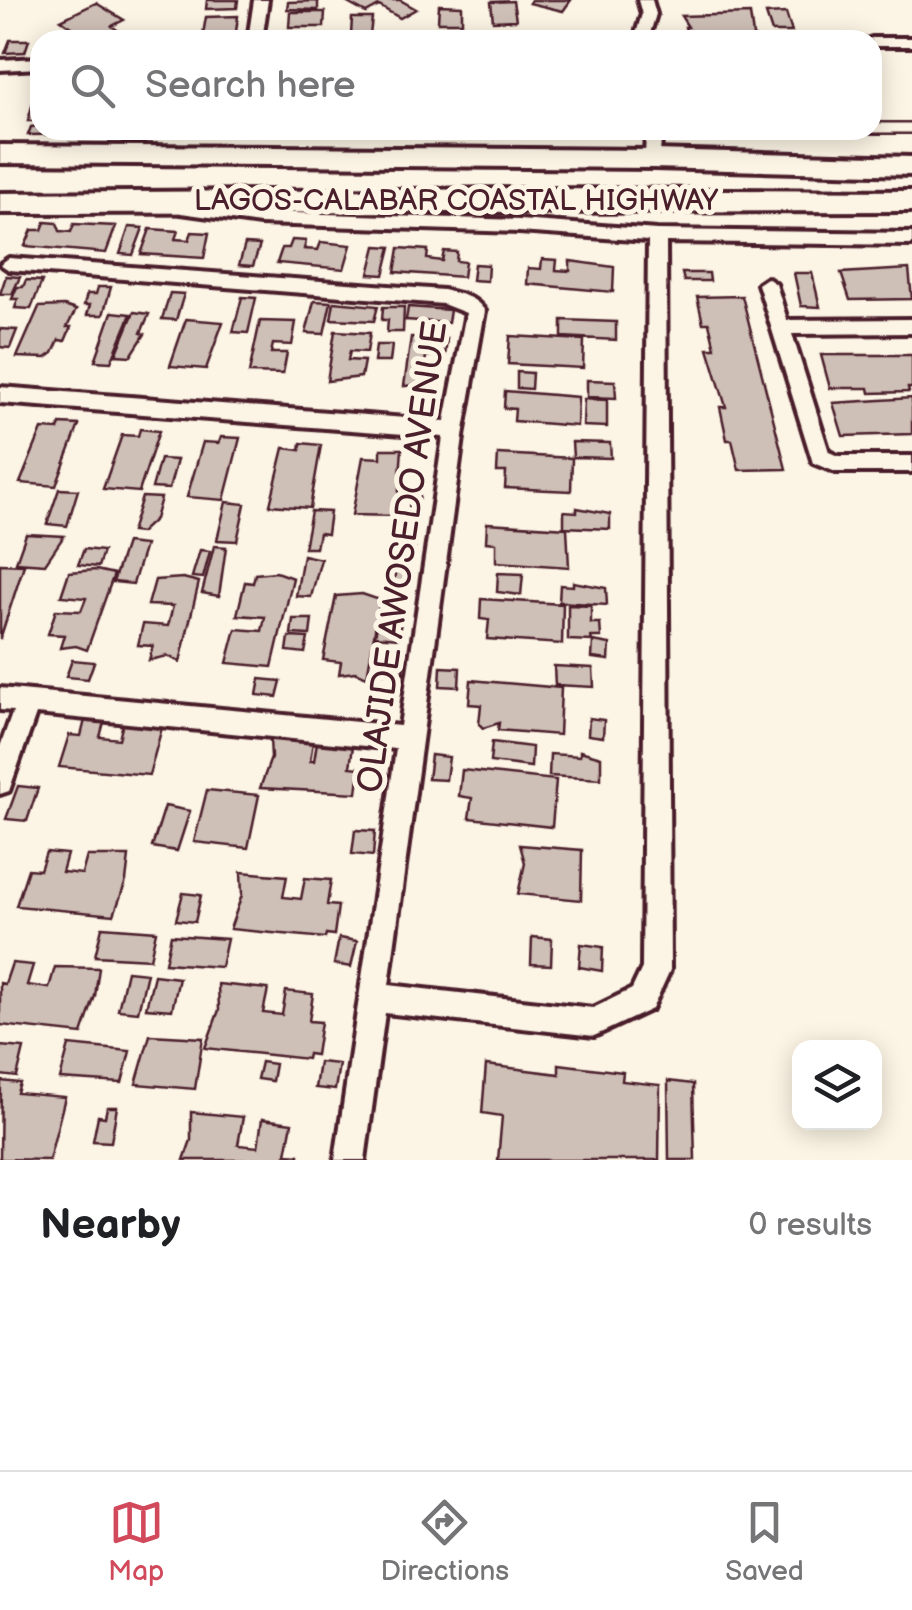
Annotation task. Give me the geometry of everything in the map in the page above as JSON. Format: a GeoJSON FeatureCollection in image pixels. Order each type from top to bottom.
{"type":"FeatureCollection","features":[{"type":"Feature","properties":{"kind":"highway","name":"LAGOS-CALABAR COASTAL HIGHWAY"},"geometry":{"type":"LineString","coordinates":[[0,154],[653,144],[912,166]]}},
{"type":"Feature","properties":{"kind":"highway","name":"LAGOS-CALABAR COASTAL HIGHWAY"},"geometry":{"type":"LineString","coordinates":[[0,203],[912,201]]}},
{"type":"Feature","properties":{"kind":"street"},"geometry":{"type":"LineString","coordinates":[[257,30],[261,0]]}},
{"type":"Feature","properties":{"kind":"street"},"geometry":{"type":"LineString","coordinates":[[644,30],[649,14],[645,0]]}},
{"type":"Feature","properties":{"kind":"street"},"geometry":{"type":"LineString","coordinates":[[882,42],[912,42]]}},
{"type":"Feature","properties":{"kind":"street"},"geometry":{"type":"LineString","coordinates":[[0,65],[30,64]]}},
{"type":"Feature","properties":{"kind":"street"},"geometry":{"type":"LineString","coordinates":[[130,202],[260,218],[518,226],[657,236],[912,239]]}},
{"type":"Feature","properties":{"kind":"street"},"geometry":{"type":"LineString","coordinates":[[372,997],[594,1022],[642,999],[656,970],[657,236]]}},
{"type":"Feature","properties":{"kind":"street","name":"OLAJIDE AWOSEDO AVENUE"},"geometry":{"type":"LineString","coordinates":[[9,264],[443,296],[462,301],[476,311],[454,430],[350,1160]]}},
{"type":"Feature","properties":{"kind":"street"},"geometry":{"type":"LineString","coordinates":[[767,284],[820,456],[836,464],[912,464]]}},
{"type":"Feature","properties":{"kind":"street"},"geometry":{"type":"LineString","coordinates":[[779,327],[912,326]]}},
{"type":"Feature","properties":{"kind":"street"},"geometry":{"type":"LineString","coordinates":[[0,396],[454,430]]}},
{"type":"Feature","properties":{"kind":"street"},"geometry":{"type":"LineString","coordinates":[[0,700],[412,739]]}},
{"type":"Feature","properties":{"kind":"street"},"geometry":{"type":"LineString","coordinates":[[0,782],[28,702]]}},
{"type":"Feature","properties":{"kind":"lane"},"geometry":{"type":"LineString","coordinates":[[882,128],[912,128]]}},
{"type":"Feature","properties":{"kind":"building"},"geometry":{"type":"Polygon","coordinates":[[[207,0],[238,0],[237,8],[206,9],[207,0]]]}},
{"type":"Feature","properties":{"kind":"building"},"geometry":{"type":"Polygon","coordinates":[[[342,0],[400,0],[416,9],[400,18],[379,6],[366,13],[342,0]]]}},
{"type":"Feature","properties":{"kind":"building"},"geometry":{"type":"Polygon","coordinates":[[[571,0],[563,11],[529,3],[571,0]]]}},
{"type":"Feature","properties":{"kind":"building"},"geometry":{"type":"Polygon","coordinates":[[[318,1],[318,10],[287,9],[288,2],[318,1]]]}},
{"type":"Feature","properties":{"kind":"building"},"geometry":{"type":"Polygon","coordinates":[[[513,1],[516,20],[493,21],[491,2],[513,1]]]}},
{"type":"Feature","properties":{"kind":"building"},"geometry":{"type":"Polygon","coordinates":[[[96,3],[124,20],[112,26],[117,30],[77,30],[61,20],[96,3]]]}},
{"type":"Feature","properties":{"kind":"building"},"geometry":{"type":"Polygon","coordinates":[[[439,5],[462,6],[462,22],[438,22],[439,5]]]}},
{"type":"Feature","properties":{"kind":"building"},"geometry":{"type":"Polygon","coordinates":[[[290,12],[325,12],[324,27],[289,27],[290,12]]]}},
{"type":"Feature","properties":{"kind":"building"},"geometry":{"type":"Polygon","coordinates":[[[786,13],[791,30],[771,30],[766,14],[786,13]]]}},
{"type":"Feature","properties":{"kind":"building"},"geometry":{"type":"Polygon","coordinates":[[[750,14],[752,30],[686,30],[688,27],[681,16],[750,14]]]}},
{"type":"Feature","properties":{"kind":"building"},"geometry":{"type":"Polygon","coordinates":[[[238,16],[236,30],[204,30],[206,17],[238,16]]]}},
{"type":"Feature","properties":{"kind":"building"},"geometry":{"type":"Polygon","coordinates":[[[352,18],[372,18],[371,30],[351,30],[352,18]]]}},
{"type":"Feature","properties":{"kind":"building"},"geometry":{"type":"Polygon","coordinates":[[[10,40],[29,40],[25,52],[5,53],[10,40]]]}},
{"type":"Feature","properties":{"kind":"building"},"geometry":{"type":"Polygon","coordinates":[[[45,222],[57,223],[60,231],[71,232],[74,224],[116,226],[106,253],[25,246],[32,230],[42,230],[45,222]]]}},
{"type":"Feature","properties":{"kind":"building"},"geometry":{"type":"Polygon","coordinates":[[[129,227],[143,228],[133,255],[120,254],[129,227]]]}},
{"type":"Feature","properties":{"kind":"building"},"geometry":{"type":"Polygon","coordinates":[[[150,229],[178,231],[175,239],[189,240],[192,232],[209,233],[204,258],[141,254],[150,229]]]}},
{"type":"Feature","properties":{"kind":"building"},"geometry":{"type":"Polygon","coordinates":[[[292,240],[306,241],[304,249],[318,250],[321,242],[351,245],[344,269],[277,263],[282,248],[289,248],[292,240]]]}},
{"type":"Feature","properties":{"kind":"building"},"geometry":{"type":"Polygon","coordinates":[[[245,244],[260,245],[253,266],[239,265],[245,244]]]}},
{"type":"Feature","properties":{"kind":"building"},"geometry":{"type":"Polygon","coordinates":[[[376,246],[391,247],[384,275],[369,274],[376,246]]]}},
{"type":"Feature","properties":{"kind":"building"},"geometry":{"type":"Polygon","coordinates":[[[399,248],[428,250],[427,259],[442,261],[444,251],[457,252],[456,261],[465,262],[463,277],[395,272],[399,248]]]}},
{"type":"Feature","properties":{"kind":"building"},"geometry":{"type":"Polygon","coordinates":[[[542,259],[557,260],[556,270],[570,271],[570,261],[614,267],[613,292],[527,284],[528,268],[541,269],[542,259]]]}},
{"type":"Feature","properties":{"kind":"building"},"geometry":{"type":"Polygon","coordinates":[[[474,264],[488,265],[487,281],[472,280],[474,264]]]}},
{"type":"Feature","properties":{"kind":"building"},"geometry":{"type":"Polygon","coordinates":[[[909,269],[912,299],[850,300],[841,273],[909,269]]]}},
{"type":"Feature","properties":{"kind":"building"},"geometry":{"type":"Polygon","coordinates":[[[682,273],[709,273],[710,281],[684,281],[682,273]]]}},
{"type":"Feature","properties":{"kind":"building"},"geometry":{"type":"Polygon","coordinates":[[[794,273],[812,273],[820,307],[801,306],[794,273]]]}},
{"type":"Feature","properties":{"kind":"building"},"geometry":{"type":"Polygon","coordinates":[[[6,276],[20,277],[12,294],[0,294],[6,276]]]}},
{"type":"Feature","properties":{"kind":"building"},"geometry":{"type":"Polygon","coordinates":[[[26,280],[42,281],[31,309],[15,308],[18,299],[12,299],[17,287],[23,287],[26,280]]]}},
{"type":"Feature","properties":{"kind":"building"},"geometry":{"type":"Polygon","coordinates":[[[98,287],[111,287],[103,315],[87,315],[87,294],[96,294],[98,287]]]}},
{"type":"Feature","properties":{"kind":"building"},"geometry":{"type":"Polygon","coordinates":[[[170,293],[184,294],[176,320],[162,319],[170,293]]]}},
{"type":"Feature","properties":{"kind":"building"},"geometry":{"type":"Polygon","coordinates":[[[742,296],[786,469],[739,470],[732,440],[727,440],[720,407],[726,407],[708,348],[715,348],[697,297],[742,296]]]}},
{"type":"Feature","properties":{"kind":"building"},"geometry":{"type":"Polygon","coordinates":[[[242,297],[256,298],[248,333],[233,332],[242,297]]]}},
{"type":"Feature","properties":{"kind":"building"},"geometry":{"type":"Polygon","coordinates":[[[314,301],[331,302],[324,334],[306,333],[314,301]]]}},
{"type":"Feature","properties":{"kind":"building"},"geometry":{"type":"Polygon","coordinates":[[[334,302],[378,306],[374,321],[331,319],[334,302]]]}},
{"type":"Feature","properties":{"kind":"building"},"geometry":{"type":"Polygon","coordinates":[[[64,306],[76,310],[65,341],[59,340],[46,358],[17,357],[39,307],[64,306]]]}},
{"type":"Feature","properties":{"kind":"building"},"geometry":{"type":"Polygon","coordinates":[[[383,307],[404,307],[403,332],[387,332],[388,320],[382,320],[383,307]]]}},
{"type":"Feature","properties":{"kind":"building"},"geometry":{"type":"Polygon","coordinates":[[[408,307],[450,310],[448,323],[406,320],[408,307]]]}},
{"type":"Feature","properties":{"kind":"building"},"geometry":{"type":"Polygon","coordinates":[[[112,312],[131,314],[111,362],[95,361],[112,312]]]}},
{"type":"Feature","properties":{"kind":"building"},"geometry":{"type":"Polygon","coordinates":[[[134,312],[149,314],[141,333],[145,334],[131,356],[116,355],[134,312]]]}},
{"type":"Feature","properties":{"kind":"building"},"geometry":{"type":"Polygon","coordinates":[[[186,319],[223,322],[206,369],[170,366],[186,319]]]}},
{"type":"Feature","properties":{"kind":"building"},"geometry":{"type":"Polygon","coordinates":[[[562,320],[616,322],[616,340],[562,337],[562,320]]]}},
{"type":"Feature","properties":{"kind":"building"},"geometry":{"type":"Polygon","coordinates":[[[260,321],[296,322],[292,345],[273,344],[271,353],[287,353],[283,374],[249,373],[260,321]]]}},
{"type":"Feature","properties":{"kind":"building"},"geometry":{"type":"Polygon","coordinates":[[[0,329],[17,330],[10,348],[0,347],[0,329]]]}},
{"type":"Feature","properties":{"kind":"building"},"geometry":{"type":"Polygon","coordinates":[[[335,331],[370,333],[367,352],[350,351],[348,360],[364,361],[361,377],[327,381],[335,331]]]}},
{"type":"Feature","properties":{"kind":"building"},"geometry":{"type":"Polygon","coordinates":[[[510,336],[584,340],[583,368],[508,364],[510,336]]]}},
{"type":"Feature","properties":{"kind":"building"},"geometry":{"type":"Polygon","coordinates":[[[411,337],[447,339],[445,357],[426,356],[425,365],[442,366],[440,383],[404,386],[411,337]]]}},
{"type":"Feature","properties":{"kind":"building"},"geometry":{"type":"Polygon","coordinates":[[[376,345],[392,345],[390,362],[374,362],[376,345]]]}},
{"type":"Feature","properties":{"kind":"building"},"geometry":{"type":"Polygon","coordinates":[[[821,355],[912,355],[912,388],[908,388],[909,392],[870,393],[869,388],[830,388],[821,355]]]}},
{"type":"Feature","properties":{"kind":"building"},"geometry":{"type":"Polygon","coordinates":[[[517,372],[532,373],[531,389],[517,388],[517,372]]]}},
{"type":"Feature","properties":{"kind":"building"},"geometry":{"type":"Polygon","coordinates":[[[587,380],[615,381],[616,398],[587,397],[587,380]]]}},
{"type":"Feature","properties":{"kind":"building"},"geometry":{"type":"Polygon","coordinates":[[[505,391],[578,397],[577,426],[514,421],[515,409],[504,408],[505,391]]]}},
{"type":"Feature","properties":{"kind":"building"},"geometry":{"type":"Polygon","coordinates":[[[912,398],[912,434],[843,436],[833,403],[912,398]]]}},
{"type":"Feature","properties":{"kind":"building"},"geometry":{"type":"Polygon","coordinates":[[[584,399],[607,400],[607,427],[583,426],[584,399]]]}},
{"type":"Feature","properties":{"kind":"building"},"geometry":{"type":"Polygon","coordinates":[[[60,424],[79,425],[56,486],[20,483],[42,429],[58,430],[60,424]]]}},
{"type":"Feature","properties":{"kind":"building"},"geometry":{"type":"Polygon","coordinates":[[[140,429],[159,431],[139,492],[103,489],[122,435],[138,436],[140,429]]]}},
{"type":"Feature","properties":{"kind":"building"},"geometry":{"type":"Polygon","coordinates":[[[221,437],[240,438],[224,500],[187,497],[203,442],[219,443],[221,437]]]}},
{"type":"Feature","properties":{"kind":"building"},"geometry":{"type":"Polygon","coordinates":[[[572,442],[610,443],[611,458],[573,457],[572,442]]]}},
{"type":"Feature","properties":{"kind":"building"},"geometry":{"type":"Polygon","coordinates":[[[301,443],[321,445],[310,508],[270,505],[284,448],[300,450],[301,443]]]}},
{"type":"Feature","properties":{"kind":"building"},"geometry":{"type":"Polygon","coordinates":[[[381,449],[402,449],[397,516],[352,515],[363,457],[381,458],[381,449]]]}},
{"type":"Feature","properties":{"kind":"building"},"geometry":{"type":"Polygon","coordinates":[[[498,454],[572,458],[571,491],[505,488],[506,472],[497,472],[498,454]]]}},
{"type":"Feature","properties":{"kind":"building"},"geometry":{"type":"Polygon","coordinates":[[[160,459],[177,460],[169,489],[152,488],[160,459]]]}},
{"type":"Feature","properties":{"kind":"building"},"geometry":{"type":"Polygon","coordinates":[[[59,489],[78,490],[67,526],[47,524],[59,489]]]}},
{"type":"Feature","properties":{"kind":"building"},"geometry":{"type":"Polygon","coordinates":[[[411,493],[420,493],[417,517],[408,516],[411,493]]]}},
{"type":"Feature","properties":{"kind":"building"},"geometry":{"type":"Polygon","coordinates":[[[142,497],[161,498],[155,519],[140,533],[131,532],[142,497]]]}},
{"type":"Feature","properties":{"kind":"building"},"geometry":{"type":"Polygon","coordinates":[[[226,502],[245,504],[237,541],[217,540],[226,502]]]}},
{"type":"Feature","properties":{"kind":"building"},"geometry":{"type":"Polygon","coordinates":[[[577,508],[610,514],[610,529],[564,527],[564,511],[577,512],[577,508]]]}},
{"type":"Feature","properties":{"kind":"building"},"geometry":{"type":"Polygon","coordinates":[[[311,511],[330,512],[327,534],[319,533],[316,548],[304,548],[311,511]]]}},
{"type":"Feature","properties":{"kind":"building"},"geometry":{"type":"Polygon","coordinates":[[[396,519],[417,520],[414,559],[392,558],[396,519]]]}},
{"type":"Feature","properties":{"kind":"building"},"geometry":{"type":"Polygon","coordinates":[[[487,523],[567,528],[569,567],[496,562],[496,543],[486,542],[487,523]]]}},
{"type":"Feature","properties":{"kind":"building"},"geometry":{"type":"Polygon","coordinates":[[[26,534],[64,536],[45,564],[16,562],[26,534]]]}},
{"type":"Feature","properties":{"kind":"building"},"geometry":{"type":"Polygon","coordinates":[[[126,543],[145,545],[133,584],[113,582],[126,543]]]}},
{"type":"Feature","properties":{"kind":"building"},"geometry":{"type":"Polygon","coordinates":[[[214,546],[226,547],[219,596],[202,593],[214,546]]]}},
{"type":"Feature","properties":{"kind":"building"},"geometry":{"type":"Polygon","coordinates":[[[84,549],[103,551],[98,567],[78,565],[84,549]]]}},
{"type":"Feature","properties":{"kind":"building"},"geometry":{"type":"Polygon","coordinates":[[[200,550],[210,551],[203,578],[192,577],[200,550]]]}},
{"type":"Feature","properties":{"kind":"building"},"geometry":{"type":"Polygon","coordinates":[[[303,555],[321,559],[311,597],[296,596],[303,555]]]}},
{"type":"Feature","properties":{"kind":"building"},"geometry":{"type":"Polygon","coordinates":[[[0,564],[24,565],[0,639],[0,564]]]}},
{"type":"Feature","properties":{"kind":"building"},"geometry":{"type":"Polygon","coordinates":[[[396,568],[409,569],[405,593],[392,592],[396,568]]]}},
{"type":"Feature","properties":{"kind":"building"},"geometry":{"type":"Polygon","coordinates":[[[96,570],[114,574],[87,650],[76,646],[60,648],[64,635],[48,634],[56,610],[81,611],[86,598],[61,596],[69,572],[96,570]]]}},
{"type":"Feature","properties":{"kind":"building"},"geometry":{"type":"Polygon","coordinates":[[[276,572],[293,578],[272,667],[227,663],[236,629],[262,631],[265,617],[237,615],[245,582],[253,583],[255,574],[276,572]]]}},
{"type":"Feature","properties":{"kind":"building"},"geometry":{"type":"Polygon","coordinates":[[[498,573],[523,574],[521,595],[497,592],[498,573]]]}},
{"type":"Feature","properties":{"kind":"building"},"geometry":{"type":"Polygon","coordinates":[[[183,578],[199,582],[180,662],[168,656],[149,660],[153,646],[138,645],[143,624],[168,626],[173,606],[148,605],[155,580],[183,578]]]}},
{"type":"Feature","properties":{"kind":"building"},"geometry":{"type":"Polygon","coordinates":[[[573,582],[606,588],[607,605],[559,602],[560,585],[573,586],[573,582]]]}},
{"type":"Feature","properties":{"kind":"building"},"geometry":{"type":"Polygon","coordinates":[[[362,594],[380,600],[367,677],[355,672],[339,674],[341,662],[323,660],[336,596],[362,594]]]}},
{"type":"Feature","properties":{"kind":"building"},"geometry":{"type":"Polygon","coordinates":[[[481,599],[563,604],[562,644],[487,639],[489,620],[480,619],[481,599]]]}},
{"type":"Feature","properties":{"kind":"building"},"geometry":{"type":"Polygon","coordinates":[[[568,605],[591,606],[591,623],[600,623],[601,637],[591,637],[592,641],[568,640],[568,605]]]}},
{"type":"Feature","properties":{"kind":"building"},"geometry":{"type":"Polygon","coordinates":[[[380,609],[403,611],[398,638],[375,636],[380,609]]]}},
{"type":"Feature","properties":{"kind":"building"},"geometry":{"type":"Polygon","coordinates":[[[293,619],[312,619],[310,635],[291,634],[293,619]]]}},
{"type":"Feature","properties":{"kind":"building"},"geometry":{"type":"Polygon","coordinates":[[[289,637],[308,638],[305,653],[287,651],[289,637]]]}},
{"type":"Feature","properties":{"kind":"building"},"geometry":{"type":"Polygon","coordinates":[[[593,641],[610,644],[609,660],[592,658],[593,641]]]}},
{"type":"Feature","properties":{"kind":"building"},"geometry":{"type":"Polygon","coordinates":[[[385,652],[404,653],[403,673],[383,672],[385,652]]]}},
{"type":"Feature","properties":{"kind":"building"},"geometry":{"type":"Polygon","coordinates":[[[72,660],[94,662],[88,679],[66,677],[72,660]]]}},
{"type":"Feature","properties":{"kind":"building"},"geometry":{"type":"Polygon","coordinates":[[[554,666],[593,668],[594,687],[555,685],[554,666]]]}},
{"type":"Feature","properties":{"kind":"building"},"geometry":{"type":"Polygon","coordinates":[[[441,667],[460,668],[459,687],[440,686],[441,667]]]}},
{"type":"Feature","properties":{"kind":"building"},"geometry":{"type":"Polygon","coordinates":[[[260,679],[281,681],[277,697],[257,695],[260,679]]]}},
{"type":"Feature","properties":{"kind":"building"},"geometry":{"type":"Polygon","coordinates":[[[471,680],[561,688],[559,735],[498,730],[499,723],[483,728],[479,724],[481,705],[469,704],[471,680]]]}},
{"type":"Feature","properties":{"kind":"building"},"geometry":{"type":"Polygon","coordinates":[[[589,718],[604,720],[603,737],[588,735],[589,718]]]}},
{"type":"Feature","properties":{"kind":"building"},"geometry":{"type":"Polygon","coordinates":[[[85,720],[104,722],[100,737],[119,739],[123,723],[163,724],[149,775],[59,767],[69,735],[81,736],[85,720]]]}},
{"type":"Feature","properties":{"kind":"building"},"geometry":{"type":"Polygon","coordinates":[[[318,736],[335,737],[334,744],[353,746],[350,767],[360,768],[357,793],[260,788],[271,758],[270,738],[313,742],[310,761],[314,761],[318,736]]]}},
{"type":"Feature","properties":{"kind":"building"},"geometry":{"type":"Polygon","coordinates":[[[492,742],[532,747],[531,767],[490,762],[492,742]]]}},
{"type":"Feature","properties":{"kind":"building"},"geometry":{"type":"Polygon","coordinates":[[[580,751],[601,757],[601,779],[549,776],[550,754],[580,756],[580,751]]]}},
{"type":"Feature","properties":{"kind":"building"},"geometry":{"type":"Polygon","coordinates":[[[431,755],[449,757],[446,780],[428,779],[431,755]]]}},
{"type":"Feature","properties":{"kind":"building"},"geometry":{"type":"Polygon","coordinates":[[[462,770],[556,780],[552,827],[469,818],[472,798],[459,796],[462,770]]]}},
{"type":"Feature","properties":{"kind":"building"},"geometry":{"type":"Polygon","coordinates":[[[18,786],[38,788],[27,821],[6,819],[18,786]]]}},
{"type":"Feature","properties":{"kind":"building"},"geometry":{"type":"Polygon","coordinates":[[[207,790],[259,795],[248,848],[194,842],[207,790]]]}},
{"type":"Feature","properties":{"kind":"building"},"geometry":{"type":"Polygon","coordinates":[[[165,806],[190,811],[177,851],[152,847],[165,806]]]}},
{"type":"Feature","properties":{"kind":"building"},"geometry":{"type":"Polygon","coordinates":[[[355,830],[375,831],[373,856],[352,854],[355,830]]]}},
{"type":"Feature","properties":{"kind":"building"},"geometry":{"type":"Polygon","coordinates":[[[520,845],[582,850],[581,900],[518,894],[525,863],[520,845]]]}},
{"type":"Feature","properties":{"kind":"building"},"geometry":{"type":"Polygon","coordinates":[[[46,852],[67,854],[62,872],[82,874],[87,856],[129,856],[126,881],[114,915],[16,906],[28,869],[40,870],[46,852]]]}},
{"type":"Feature","properties":{"kind":"building"},"geometry":{"type":"Polygon","coordinates":[[[241,872],[287,876],[283,897],[301,899],[305,878],[331,880],[327,905],[338,906],[334,935],[326,934],[325,938],[230,929],[242,895],[241,872]]]}},
{"type":"Feature","properties":{"kind":"building"},"geometry":{"type":"Polygon","coordinates":[[[183,893],[201,895],[195,922],[176,920],[183,893]]]}},
{"type":"Feature","properties":{"kind":"building"},"geometry":{"type":"Polygon","coordinates":[[[102,927],[156,931],[150,959],[95,956],[102,927]]]}},
{"type":"Feature","properties":{"kind":"building"},"geometry":{"type":"Polygon","coordinates":[[[171,935],[227,939],[221,967],[165,963],[171,935]]]}},
{"type":"Feature","properties":{"kind":"building"},"geometry":{"type":"Polygon","coordinates":[[[532,937],[552,939],[551,965],[531,964],[532,937]]]}},
{"type":"Feature","properties":{"kind":"building"},"geometry":{"type":"Polygon","coordinates":[[[339,938],[357,941],[351,967],[334,964],[339,938]]]}},
{"type":"Feature","properties":{"kind":"building"},"geometry":{"type":"Polygon","coordinates":[[[581,944],[603,947],[602,971],[579,967],[581,944]]]}},
{"type":"Feature","properties":{"kind":"building"},"geometry":{"type":"Polygon","coordinates":[[[12,963],[33,965],[27,985],[49,988],[55,967],[99,968],[95,996],[82,1034],[0,1025],[0,983],[5,984],[12,963]]]}},
{"type":"Feature","properties":{"kind":"building"},"geometry":{"type":"Polygon","coordinates":[[[127,971],[147,973],[138,1012],[118,1010],[127,971]]]}},
{"type":"Feature","properties":{"kind":"building"},"geometry":{"type":"Polygon","coordinates":[[[154,975],[179,978],[172,1010],[146,1008],[154,975]]]}},
{"type":"Feature","properties":{"kind":"building"},"geometry":{"type":"Polygon","coordinates":[[[218,984],[268,989],[263,1013],[282,1015],[286,991],[313,994],[309,1021],[321,1022],[316,1055],[308,1054],[307,1059],[205,1048],[219,1010],[218,984]]]}},
{"type":"Feature","properties":{"kind":"building"},"geometry":{"type":"Polygon","coordinates":[[[150,1035],[203,1038],[195,1089],[136,1084],[150,1035]]]}},
{"type":"Feature","properties":{"kind":"building"},"geometry":{"type":"Polygon","coordinates":[[[69,1045],[130,1051],[122,1083],[60,1079],[69,1045]]]}},
{"type":"Feature","properties":{"kind":"building"},"geometry":{"type":"Polygon","coordinates":[[[0,1046],[24,1048],[17,1077],[0,1075],[0,1046]]]}},
{"type":"Feature","properties":{"kind":"building"},"geometry":{"type":"Polygon","coordinates":[[[261,1062],[275,1064],[272,1081],[257,1079],[261,1062]]]}},
{"type":"Feature","properties":{"kind":"building"},"geometry":{"type":"Polygon","coordinates":[[[319,1062],[339,1064],[335,1090],[315,1088],[319,1062]]]}},
{"type":"Feature","properties":{"kind":"building"},"geometry":{"type":"Polygon","coordinates":[[[559,1064],[623,1072],[622,1081],[660,1085],[659,1160],[498,1160],[502,1116],[482,1113],[486,1065],[559,1074],[559,1064]]]}},
{"type":"Feature","properties":{"kind":"building"},"geometry":{"type":"Polygon","coordinates":[[[1,1081],[20,1083],[17,1093],[65,1097],[49,1160],[0,1159],[1,1081]]]}},
{"type":"Feature","properties":{"kind":"building"},"geometry":{"type":"Polygon","coordinates":[[[668,1081],[693,1084],[695,1160],[669,1160],[668,1081]]]}},
{"type":"Feature","properties":{"kind":"building"},"geometry":{"type":"Polygon","coordinates":[[[107,1107],[117,1107],[111,1142],[93,1141],[98,1116],[105,1117],[107,1107]]]}},
{"type":"Feature","properties":{"kind":"building"},"geometry":{"type":"Polygon","coordinates":[[[191,1112],[243,1117],[238,1145],[258,1147],[262,1119],[292,1123],[286,1154],[299,1155],[299,1160],[184,1160],[191,1140],[191,1112]]]}}]}
